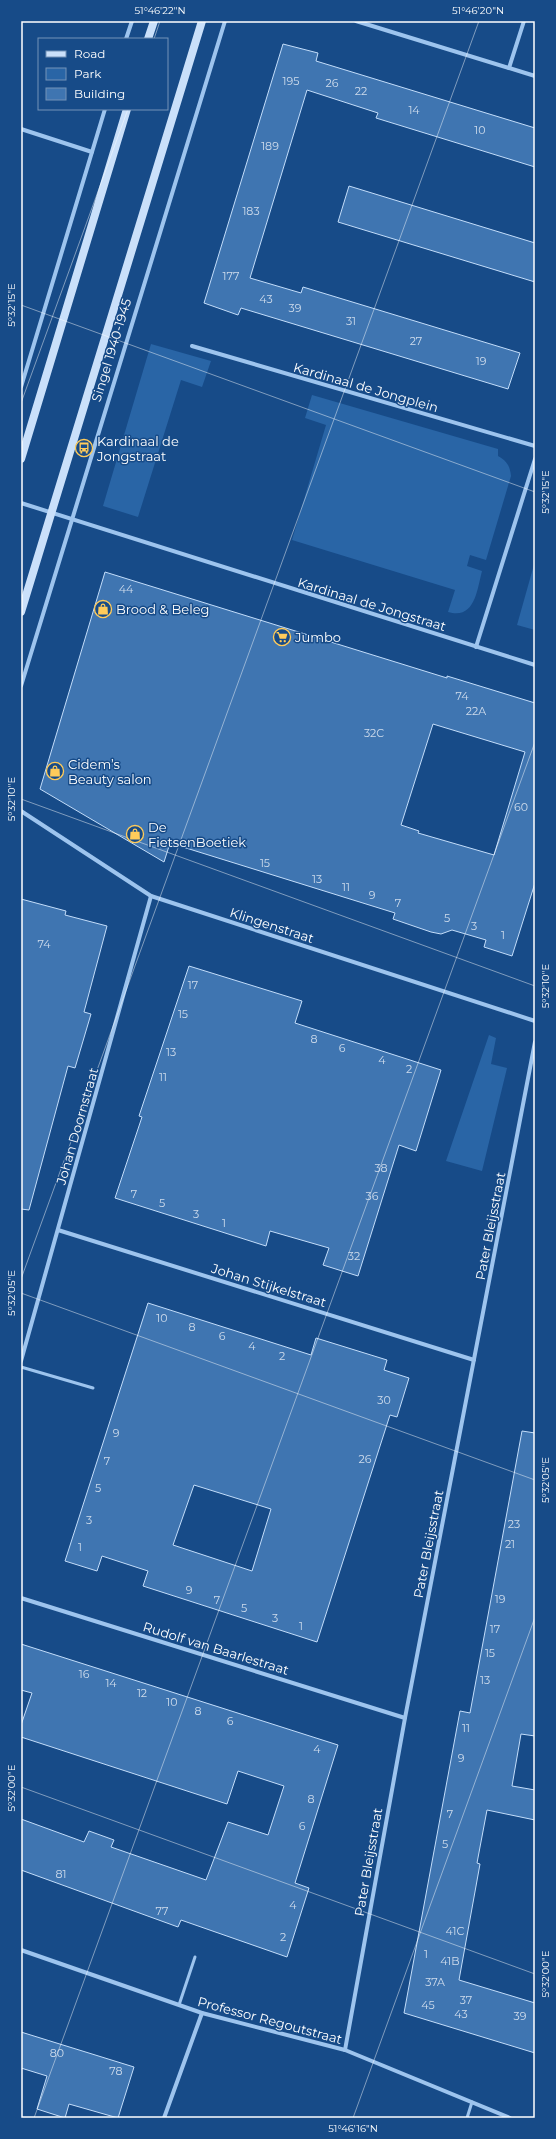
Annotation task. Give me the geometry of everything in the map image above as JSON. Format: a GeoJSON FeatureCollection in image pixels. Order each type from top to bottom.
{"type":"FeatureCollection","features":[{"type":"Feature","properties":{"kind":"main road"},"geometry":{"type":"LineString","coordinates":[[148,38],[154,21]]}},
{"type":"Feature","properties":{"kind":"main road","name":"Singel 1940-1945"},"geometry":{"type":"LineString","coordinates":[[21,612],[50,513],[202,21]]}},
{"type":"Feature","properties":{"kind":"main road"},"geometry":{"type":"LineString","coordinates":[[21,459],[127,110]]}},
{"type":"Feature","properties":{"kind":"street"},"geometry":{"type":"LineString","coordinates":[[126,38],[132,21]]}},
{"type":"Feature","properties":{"kind":"street","name":"Singel 1940-1945"},"geometry":{"type":"LineString","coordinates":[[21,686],[225,21]]}},
{"type":"Feature","properties":{"kind":"street"},"geometry":{"type":"LineString","coordinates":[[356,21],[535,76]]}},
{"type":"Feature","properties":{"kind":"street"},"geometry":{"type":"LineString","coordinates":[[509,68],[524,21]]}},
{"type":"Feature","properties":{"kind":"street"},"geometry":{"type":"LineString","coordinates":[[21,387],[105,110]]}},
{"type":"Feature","properties":{"kind":"street"},"geometry":{"type":"LineString","coordinates":[[21,129],[92,152]]}},
{"type":"Feature","properties":{"kind":"street","name":"Kardinaal de Jongplein"},"geometry":{"type":"LineString","coordinates":[[192,346],[535,446]]}},
{"type":"Feature","properties":{"kind":"street"},"geometry":{"type":"LineString","coordinates":[[476,647],[535,459]]}},
{"type":"Feature","properties":{"kind":"street","name":"Kardinaal de Jongstraat"},"geometry":{"type":"LineString","coordinates":[[21,503],[535,665]]}},
{"type":"Feature","properties":{"kind":"street","name":"Klingenstraat"},"geometry":{"type":"LineString","coordinates":[[21,811],[151,896],[535,1021]]}},
{"type":"Feature","properties":{"kind":"street","name":"Johan Doornstraat"},"geometry":{"type":"LineString","coordinates":[[21,1361],[151,896]]}},
{"type":"Feature","properties":{"kind":"street","name":"Pater Bleijsstraat"},"geometry":{"type":"LineString","coordinates":[[345,2050],[405,1718],[535,1042]]}},
{"type":"Feature","properties":{"kind":"street","name":"Johan Stijkelstraat"},"geometry":{"type":"LineString","coordinates":[[58,1230],[474,1360]]}},
{"type":"Feature","properties":{"kind":"street","name":"Rudolf van Baarlestraat"},"geometry":{"type":"LineString","coordinates":[[21,1598],[405,1718]]}},
{"type":"Feature","properties":{"kind":"street","name":"Professor Regoutstraat"},"geometry":{"type":"LineString","coordinates":[[21,1950],[179,2005],[345,2050],[510,2118]]}},
{"type":"Feature","properties":{"kind":"street"},"geometry":{"type":"LineString","coordinates":[[164,2118],[202,2012]]}},
{"type":"Feature","properties":{"kind":"lane"},"geometry":{"type":"LineString","coordinates":[[21,1367],[93,1388]]}},
{"type":"Feature","properties":{"kind":"lane"},"geometry":{"type":"LineString","coordinates":[[179,2005],[195,1957]]}},
{"type":"Feature","properties":{"kind":"lane"},"geometry":{"type":"LineString","coordinates":[[467,2118],[472,2102]]}},
{"type":"Feature","properties":{"kind":"green space"},"geometry":{"type":"Polygon","coordinates":[[[151,344],[211,361],[202,387],[181,380],[138,517],[103,506],[151,344]]]}},
{"type":"Feature","properties":{"kind":"green space"},"geometry":{"type":"Polygon","coordinates":[[[312,395],[498,449],[498,456],[508,464],[511,476],[486,560],[470,555],[467,566],[482,571],[473,602],[464,612],[448,612],[455,590],[292,540],[326,425],[305,418],[312,395]]]}},
{"type":"Feature","properties":{"kind":"green space"},"geometry":{"type":"Polygon","coordinates":[[[535,561],[535,630],[517,625],[535,561]]]}},
{"type":"Feature","properties":{"kind":"green space"},"geometry":{"type":"Polygon","coordinates":[[[489,1035],[496,1038],[491,1064],[507,1068],[482,1171],[446,1161],[489,1035]]]}},
{"type":"Feature","properties":{"kind":"building"},"geometry":{"type":"Polygon","coordinates":[[[283,44],[318,53],[316,61],[535,128],[535,167],[376,118],[378,113],[307,90],[250,278],[301,293],[303,287],[520,353],[508,389],[241,308],[238,315],[204,303],[283,44]]]}},
{"type":"Feature","properties":{"kind":"building"},"geometry":{"type":"Polygon","coordinates":[[[349,186],[535,243],[535,282],[338,222],[349,186]]]}},
{"type":"Feature","properties":{"kind":"building"},"geometry":{"type":"Polygon","coordinates":[[[105,572],[447,678],[447,676],[535,703],[535,883],[512,956],[484,947],[486,940],[452,930],[441,934],[431,932],[393,919],[395,913],[170,843],[164,862],[40,789],[105,572]],[[433,724],[401,825],[419,831],[418,833],[494,855],[525,752],[433,724]]]}},
{"type":"Feature","properties":{"kind":"building"},"geometry":{"type":"Polygon","coordinates":[[[21,899],[66,911],[65,915],[107,926],[84,1012],[91,1014],[75,1068],[68,1066],[29,1210],[21,1209],[21,899]]]}},
{"type":"Feature","properties":{"kind":"building"},"geometry":{"type":"Polygon","coordinates":[[[189,966],[302,1001],[295,1023],[441,1070],[416,1151],[399,1145],[358,1276],[323,1265],[329,1248],[270,1231],[266,1246],[115,1198],[142,1117],[139,1116],[189,966]]]}},
{"type":"Feature","properties":{"kind":"building"},"geometry":{"type":"Polygon","coordinates":[[[148,1303],[311,1355],[316,1338],[387,1360],[384,1370],[409,1378],[397,1417],[390,1415],[317,1642],[143,1586],[148,1571],[102,1556],[97,1571],[65,1561],[148,1303]],[[194,1485],[173,1545],[252,1571],[271,1509],[194,1485]]]}},
{"type":"Feature","properties":{"kind":"building"},"geometry":{"type":"Polygon","coordinates":[[[522,1431],[535,1433],[535,1736],[521,1734],[512,1786],[535,1790],[535,1820],[487,1810],[477,1863],[480,1864],[459,1980],[535,2003],[535,2053],[404,2013],[460,1711],[470,1713],[522,1431]]]}},
{"type":"Feature","properties":{"kind":"building"},"geometry":{"type":"Polygon","coordinates":[[[21,1644],[338,1745],[295,1883],[309,1888],[287,1957],[181,1920],[178,1927],[21,1870],[21,1819],[84,1842],[89,1831],[114,1840],[111,1847],[206,1880],[228,1822],[268,1835],[284,1786],[238,1771],[227,1804],[21,1737],[21,1725],[32,1693],[21,1690],[21,1644]]]}},
{"type":"Feature","properties":{"kind":"building"},"geometry":{"type":"Polygon","coordinates":[[[21,2032],[134,2067],[118,2118],[69,2104],[65,2118],[37,2109],[47,2076],[21,2068],[21,2032]]]}},
{"type":"Feature","properties":{"kind":"place","name":"Kardinaal de Jongstraat"},"geometry":{"type":"Point","coordinates":[84,448]}},
{"type":"Feature","properties":{"kind":"place","name":"Brood & Beleg"},"geometry":{"type":"Point","coordinates":[103,609]}},
{"type":"Feature","properties":{"kind":"place","name":"Jumbo"},"geometry":{"type":"Point","coordinates":[282,637]}},
{"type":"Feature","properties":{"kind":"place","name":"Cidem’s Beauty salon"},"geometry":{"type":"Point","coordinates":[55,771]}},
{"type":"Feature","properties":{"kind":"place","name":"De FietsenBoetiek"},"geometry":{"type":"Point","coordinates":[135,834]}}]}
